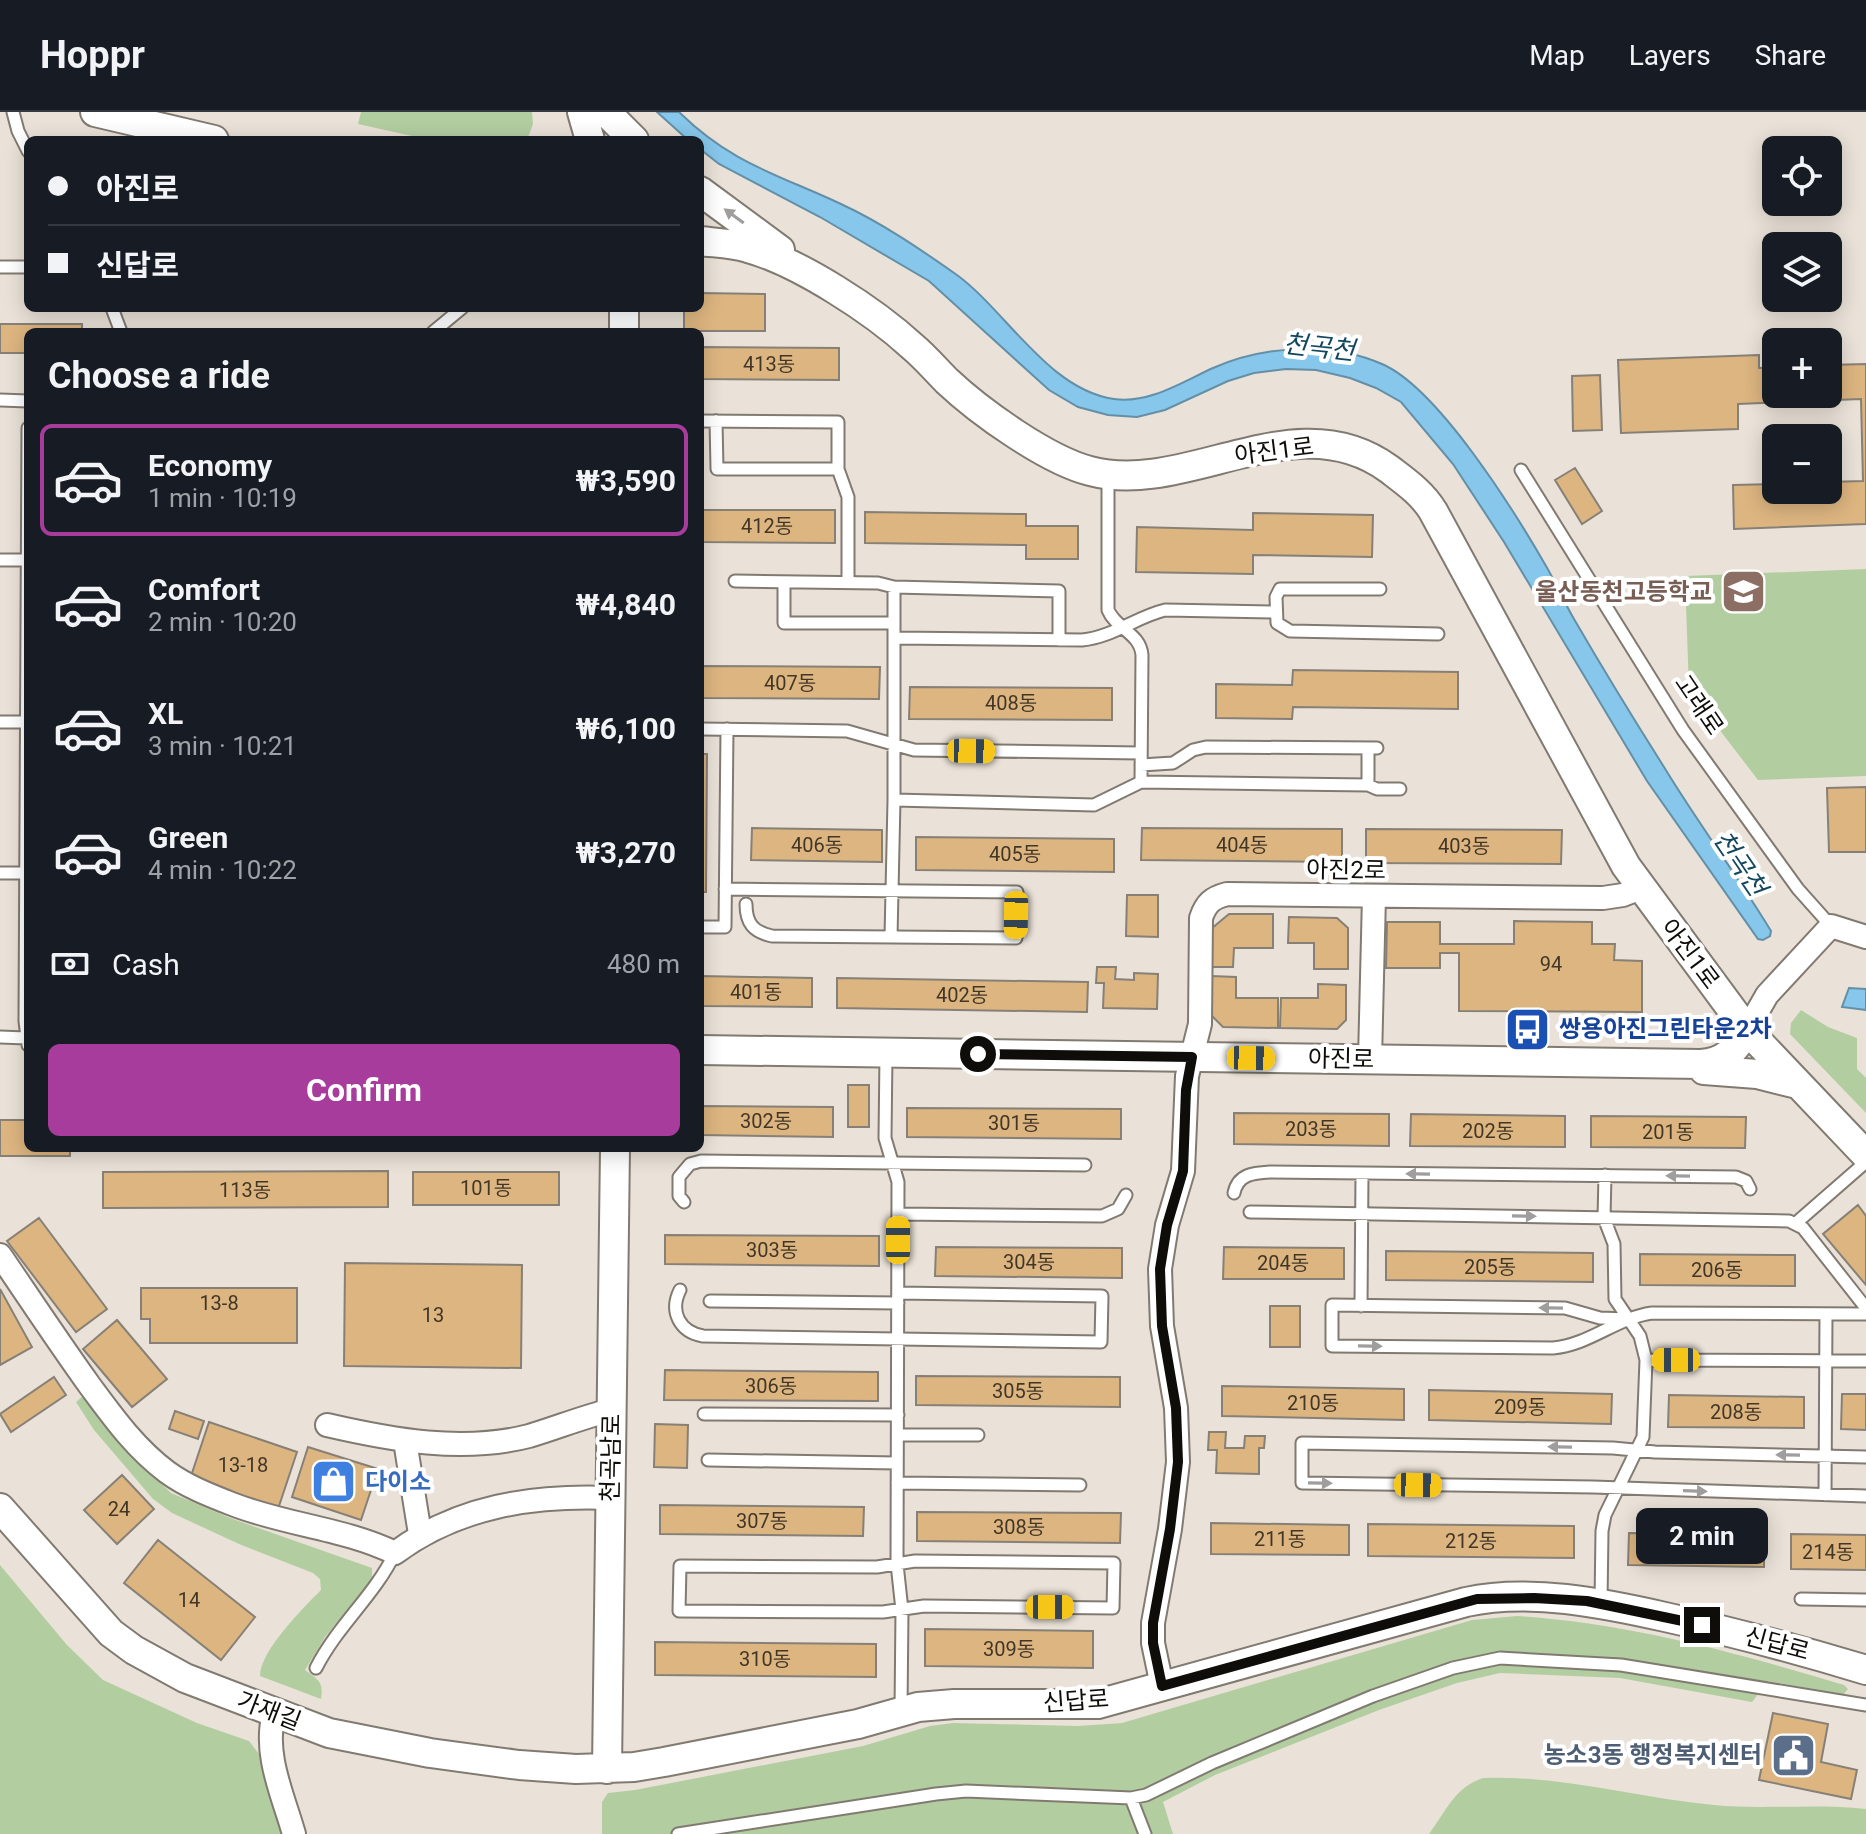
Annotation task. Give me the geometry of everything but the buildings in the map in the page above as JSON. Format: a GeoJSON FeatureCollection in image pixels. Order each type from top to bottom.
{"type":"FeatureCollection","features":[{"type":"Feature","properties":{"kind":"street"},"geometry":{"type":"LineString","coordinates":[[95,112],[197,136]]}},
{"type":"Feature","properties":{"kind":"street"},"geometry":{"type":"LineString","coordinates":[[582,112],[589,136]]}},
{"type":"Feature","properties":{"kind":"street"},"geometry":{"type":"LineString","coordinates":[[606,112],[630,136]]}},
{"type":"Feature","properties":{"kind":"street"},"geometry":{"type":"LineString","coordinates":[[704,194],[765,238],[811,277]]}},
{"type":"Feature","properties":{"kind":"street","name":"아진1로"},"geometry":{"type":"LineString","coordinates":[[704,242],[755,250],[848,298],[913,346],[950,383],[1035,446],[1078,467],[1108,474],[1156,471],[1265,449],[1308,444],[1360,451],[1398,476],[1420,494],[1433,511],[1626,866],[1747,1030]]}},
{"type":"Feature","properties":{"kind":"street","name":"아진2로"},"geometry":{"type":"LineString","coordinates":[[1162,1686],[1153,1643],[1153,1623],[1175,1496],[1178,1438],[1162,1326],[1159,1280],[1164,1238],[1183,1171],[1186,1090],[1200,1024],[1201,918],[1209,902],[1227,894],[1603,898],[1641,888]]}},
{"type":"Feature","properties":{"kind":"street"},"geometry":{"type":"LineString","coordinates":[[1370,1059],[1374,896]]}},
{"type":"Feature","properties":{"kind":"street"},"geometry":{"type":"LineString","coordinates":[[1866,937],[1831,926],[1767,995],[1747,1030],[1866,1155]]}},
{"type":"Feature","properties":{"kind":"street","name":"아진로"},"geometry":{"type":"LineString","coordinates":[[704,1050],[1714,1063],[1730,1055],[1747,1030]]}},
{"type":"Feature","properties":{"kind":"street"},"geometry":{"type":"LineString","coordinates":[[1648,1063],[1757,1074],[1797,1084]]}},
{"type":"Feature","properties":{"kind":"street","name":"천곡남로"},"geometry":{"type":"LineString","coordinates":[[607,1769],[615,1152]]}},
{"type":"Feature","properties":{"kind":"street"},"geometry":{"type":"LineString","coordinates":[[0,1255],[130,1439],[167,1472],[235,1506],[373,1542],[395,1553],[420,1534],[450,1520],[512,1504],[575,1497],[610,1498]]}},
{"type":"Feature","properties":{"kind":"street"},"geometry":{"type":"LineString","coordinates":[[327,1425],[405,1441],[501,1441],[611,1410]]}},
{"type":"Feature","properties":{"kind":"street"},"geometry":{"type":"LineString","coordinates":[[405,1441],[420,1534]]}},
{"type":"Feature","properties":{"kind":"street","name":"가재길"},"geometry":{"type":"LineString","coordinates":[[0,1508],[96,1618],[134,1650],[185,1678],[329,1733],[430,1753],[519,1765],[607,1769]]}},
{"type":"Feature","properties":{"kind":"street","name":"신답로"},"geometry":{"type":"LineString","coordinates":[[607,1769],[664,1762],[843,1727],[901,1711],[954,1704],[1098,1704],[1477,1599],[1534,1598],[1601,1603],[1778,1644],[1866,1670]]}},
{"type":"Feature","properties":{"kind":"street"},"geometry":{"type":"LineString","coordinates":[[274,1713],[269,1740],[294,1834]]}},
{"type":"Feature","properties":{"kind":"lane"},"geometry":{"type":"LineString","coordinates":[[13,112],[24,143]]}},
{"type":"Feature","properties":{"kind":"lane"},"geometry":{"type":"LineString","coordinates":[[0,267],[24,267]]}},
{"type":"Feature","properties":{"kind":"lane"},"geometry":{"type":"LineString","coordinates":[[438,328],[457,312]]}},
{"type":"Feature","properties":{"kind":"lane"},"geometry":{"type":"LineString","coordinates":[[0,400],[24,401]]}},
{"type":"Feature","properties":{"kind":"lane"},"geometry":{"type":"LineString","coordinates":[[704,421],[838,422],[838,469],[848,497],[848,582]]}},
{"type":"Feature","properties":{"kind":"lane"},"geometry":{"type":"LineString","coordinates":[[716,421],[717,469],[838,469]]}},
{"type":"Feature","properties":{"kind":"lane","name":"고래로"},"geometry":{"type":"LineString","coordinates":[[1521,470],[1683,730],[1798,889],[1831,926]]}},
{"type":"Feature","properties":{"kind":"lane"},"geometry":{"type":"LineString","coordinates":[[1108,474],[1108,610],[1141,648],[1141,782]]}},
{"type":"Feature","properties":{"kind":"lane"},"geometry":{"type":"LineString","coordinates":[[0,560],[24,560]]}},
{"type":"Feature","properties":{"kind":"lane"},"geometry":{"type":"LineString","coordinates":[[735,581],[848,582],[894,587],[1059,591],[1059,640]]}},
{"type":"Feature","properties":{"kind":"lane"},"geometry":{"type":"LineString","coordinates":[[784,582],[784,623],[894,623]]}},
{"type":"Feature","properties":{"kind":"lane"},"geometry":{"type":"LineString","coordinates":[[891,937],[894,587]]}},
{"type":"Feature","properties":{"kind":"lane"},"geometry":{"type":"LineString","coordinates":[[1380,589],[1280,589],[1276,593],[1279,627],[1290,631],[1438,634]]}},
{"type":"Feature","properties":{"kind":"lane"},"geometry":{"type":"LineString","coordinates":[[894,638],[1096,639],[1165,610],[1276,612]]}},
{"type":"Feature","properties":{"kind":"lane"},"geometry":{"type":"LineString","coordinates":[[0,722],[24,722]]}},
{"type":"Feature","properties":{"kind":"lane"},"geometry":{"type":"LineString","coordinates":[[704,729],[847,731],[914,750],[1173,763],[1193,750],[1206,747],[1372,748],[1368,785]]}},
{"type":"Feature","properties":{"kind":"lane"},"geometry":{"type":"LineString","coordinates":[[704,927],[725,927],[727,729]]}},
{"type":"Feature","properties":{"kind":"lane"},"geometry":{"type":"LineString","coordinates":[[894,800],[1094,805],[1141,782],[1368,785],[1377,789],[1400,789]]}},
{"type":"Feature","properties":{"kind":"lane"},"geometry":{"type":"LineString","coordinates":[[0,873],[24,873]]}},
{"type":"Feature","properties":{"kind":"lane"},"geometry":{"type":"LineString","coordinates":[[725,889],[1017,892],[1016,938],[764,934],[756,931],[748,921],[746,904]]}},
{"type":"Feature","properties":{"kind":"lane"},"geometry":{"type":"LineString","coordinates":[[0,1037],[24,1041]]}},
{"type":"Feature","properties":{"kind":"lane"},"geometry":{"type":"LineString","coordinates":[[886,1052],[885,1138],[898,1182],[897,1564],[902,1610],[901,1711]]}},
{"type":"Feature","properties":{"kind":"lane"},"geometry":{"type":"LineString","coordinates":[[684,1202],[679,1196],[679,1177],[690,1164],[701,1161],[1085,1165]]}},
{"type":"Feature","properties":{"kind":"lane"},"geometry":{"type":"LineString","coordinates":[[1796,1223],[1866,1162]]}},
{"type":"Feature","properties":{"kind":"lane"},"geometry":{"type":"LineString","coordinates":[[1234,1193],[1241,1178],[1253,1173],[1736,1177],[1746,1181],[1750,1189]]}},
{"type":"Feature","properties":{"kind":"lane"},"geometry":{"type":"LineString","coordinates":[[1361,1306],[1362,1173]]}},
{"type":"Feature","properties":{"kind":"lane"},"geometry":{"type":"LineString","coordinates":[[1601,1603],[1602,1531],[1605,1515],[1638,1450],[1644,1430],[1646,1360],[1640,1336],[1615,1299],[1614,1244],[1604,1218],[1605,1175]]}},
{"type":"Feature","properties":{"kind":"lane"},"geometry":{"type":"LineString","coordinates":[[898,1214],[1102,1216],[1118,1209],[1126,1195]]}},
{"type":"Feature","properties":{"kind":"lane"},"geometry":{"type":"LineString","coordinates":[[1250,1212],[1789,1221],[1803,1228],[1866,1308]]}},
{"type":"Feature","properties":{"kind":"lane"},"geometry":{"type":"LineString","coordinates":[[680,1290],[675,1308],[677,1318],[691,1334],[1101,1342],[1102,1296],[710,1301]]}},
{"type":"Feature","properties":{"kind":"lane"},"geometry":{"type":"LineString","coordinates":[[1627,1319],[1567,1347],[1332,1346],[1332,1305],[1565,1308],[1600,1318],[1627,1319],[1669,1312],[1866,1314]]}},
{"type":"Feature","properties":{"kind":"lane"},"geometry":{"type":"LineString","coordinates":[[1825,1495],[1826,1314]]}},
{"type":"Feature","properties":{"kind":"lane"},"geometry":{"type":"LineString","coordinates":[[1646,1360],[1866,1361]]}},
{"type":"Feature","properties":{"kind":"lane"},"geometry":{"type":"LineString","coordinates":[[704,1414],[898,1415]]}},
{"type":"Feature","properties":{"kind":"lane"},"geometry":{"type":"LineString","coordinates":[[898,1435],[978,1435]]}},
{"type":"Feature","properties":{"kind":"lane"},"geometry":{"type":"LineString","coordinates":[[1866,1457],[1597,1447],[1302,1443],[1302,1483],[1866,1496]]}},
{"type":"Feature","properties":{"kind":"lane"},"geometry":{"type":"LineString","coordinates":[[708,1460],[897,1463]]}},
{"type":"Feature","properties":{"kind":"lane"},"geometry":{"type":"LineString","coordinates":[[897,1483],[1080,1485]]}},
{"type":"Feature","properties":{"kind":"lane"},"geometry":{"type":"LineString","coordinates":[[316,1668],[343,1626],[382,1579],[395,1553]]}},
{"type":"Feature","properties":{"kind":"lane"},"geometry":{"type":"LineString","coordinates":[[915,1561],[1114,1563],[1113,1608],[924,1606],[902,1610],[679,1611],[680,1566],[877,1567],[915,1561]]}},
{"type":"Feature","properties":{"kind":"lane"},"geometry":{"type":"LineString","coordinates":[[1801,1599],[1866,1600]]}},
{"type":"Feature","properties":{"kind":"lane"},"geometry":{"type":"LineString","coordinates":[[678,1834],[966,1791],[1131,1798],[1159,1790],[1212,1763],[1373,1696],[1453,1668],[1500,1658],[1621,1665],[1866,1705]]}},
{"type":"Feature","properties":{"kind":"lane"},"geometry":{"type":"LineString","coordinates":[[1131,1798],[1145,1834]]}},
{"type":"Feature","properties":{"kind":"green space"},"geometry":{"type":"Polygon","coordinates":[[[361,112],[532,112],[533,124],[528,136],[412,136],[358,124],[361,112]]]}},
{"type":"Feature","properties":{"kind":"green space"},"geometry":{"type":"Polygon","coordinates":[[[1866,569],[1866,776],[1758,780],[1689,690],[1685,576],[1866,569]]]}},
{"type":"Feature","properties":{"kind":"green space"},"geometry":{"type":"Polygon","coordinates":[[[1801,1010],[1828,1027],[1857,1038],[1857,1069],[1866,1078],[1866,1113],[1790,1034],[1791,1023],[1801,1010]]]}},
{"type":"Feature","properties":{"kind":"green space"},"geometry":{"type":"Polygon","coordinates":[[[83,1396],[116,1440],[171,1493],[230,1518],[372,1568],[372,1579],[325,1637],[305,1670],[321,1685],[321,1699],[260,1676],[275,1643],[321,1590],[320,1579],[313,1573],[172,1513],[153,1499],[94,1430],[76,1402],[83,1396]]]}},
{"type":"Feature","properties":{"kind":"green space"},"geometry":{"type":"Polygon","coordinates":[[[0,1565],[67,1645],[103,1680],[197,1723],[249,1741],[262,1758],[285,1834],[0,1834],[0,1565]]]}},
{"type":"Feature","properties":{"kind":"green space"},"geometry":{"type":"Polygon","coordinates":[[[1517,1616],[1600,1625],[1682,1641],[1804,1673],[1848,1689],[1843,1695],[1768,1681],[1752,1702],[1620,1678],[1500,1673],[1457,1683],[1379,1710],[1215,1775],[1163,1802],[1173,1834],[602,1834],[602,1802],[608,1793],[863,1746],[930,1726],[953,1723],[1078,1726],[1122,1723],[1472,1620],[1517,1616]]]}},
{"type":"Feature","properties":{"kind":"green space"},"geometry":{"type":"Polygon","coordinates":[[[1483,1778],[1570,1783],[1714,1805],[1866,1809],[1866,1834],[1429,1834],[1458,1794],[1483,1778]]]}},
{"type":"Feature","properties":{"kind":"water","name":"천곡천"},"geometry":{"type":"Polygon","coordinates":[[[657,112],[679,112],[737,156],[856,211],[915,246],[975,290],[1049,365],[1091,393],[1114,399],[1140,398],[1165,391],[1232,361],[1297,349],[1319,349],[1362,357],[1404,377],[1450,424],[1515,515],[1607,675],[1758,910],[1771,931],[1770,936],[1758,939],[1647,781],[1504,542],[1453,464],[1401,402],[1350,378],[1316,370],[1286,369],[1254,373],[1228,381],[1165,410],[1137,417],[1108,415],[1078,407],[1049,390],[929,281],[820,217],[719,164],[704,152],[704,136],[684,136],[657,112]]]}},
{"type":"Feature","properties":{"kind":"water"},"geometry":{"type":"Polygon","coordinates":[[[1849,988],[1866,989],[1866,1010],[1842,1007],[1849,988]]]}},
{"type":"Feature","properties":{"kind":"place","name":"울산동천고등학교"},"geometry":{"type":"Point","coordinates":[1743,592]}},
{"type":"Feature","properties":{"kind":"place","name":"쌍용아진그린타운2차"},"geometry":{"type":"Point","coordinates":[1528,1029]}},
{"type":"Feature","properties":{"kind":"place","name":"다이소"},"geometry":{"type":"Point","coordinates":[334,1482]}},
{"type":"Feature","properties":{"kind":"place","name":"농소3동 행정복지센터"},"geometry":{"type":"Point","coordinates":[1793,1755]}},
{"type":"Feature","properties":{"kind":"route"},"geometry":{"type":"LineString","coordinates":[[978,1054],[1192,1057],[1187,1076],[1183,1171],[1164,1238],[1159,1280],[1162,1326],[1178,1438],[1175,1496],[1153,1623],[1153,1643],[1162,1686],[1477,1599],[1587,1601],[1702,1625]]}}]}
